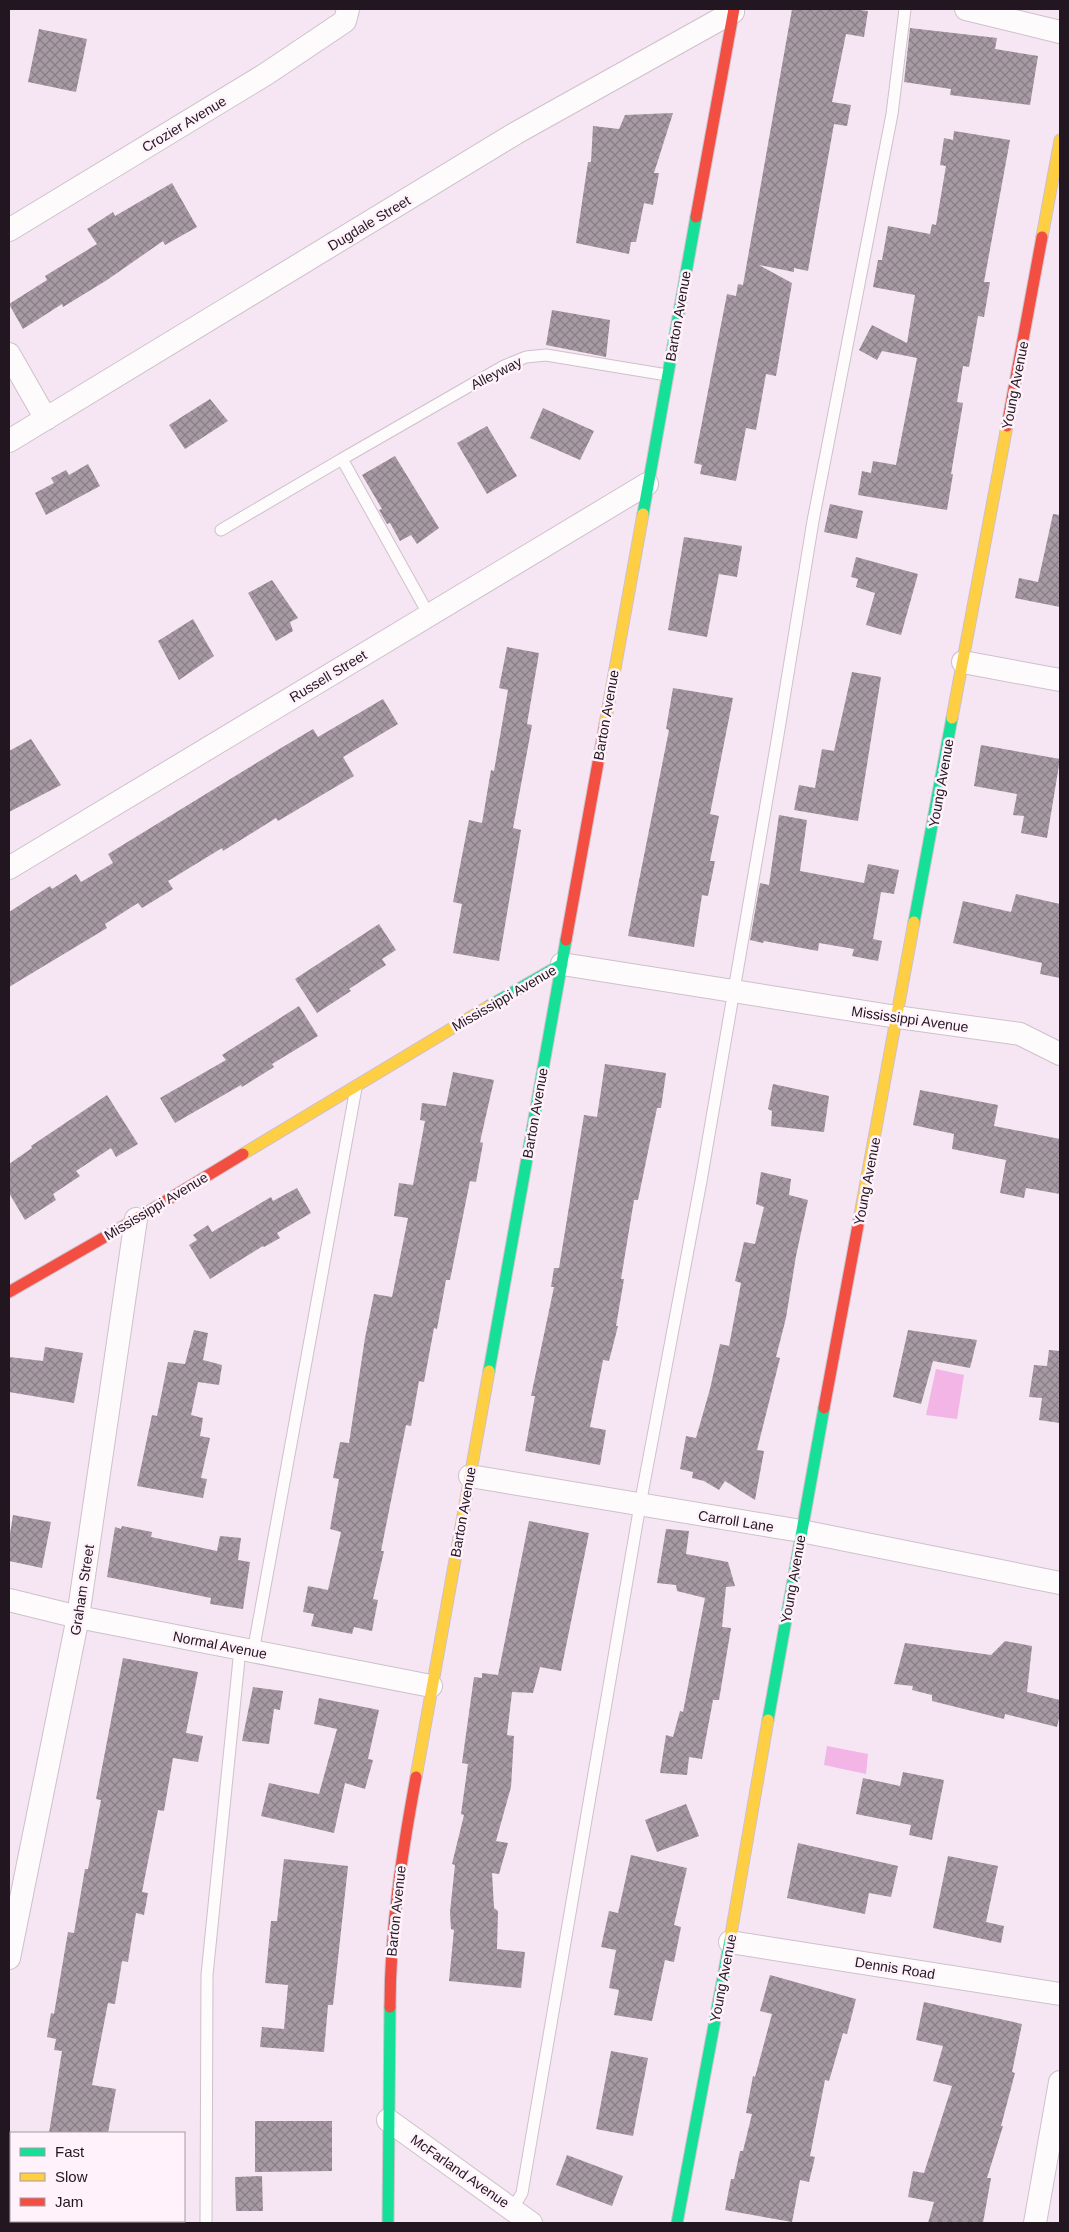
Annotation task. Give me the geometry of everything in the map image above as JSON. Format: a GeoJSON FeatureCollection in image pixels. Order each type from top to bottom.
{"type":"FeatureCollection","features":[{"type":"Feature","properties":{"kind":"street","name":"Crozier Avenue"},"geometry":{"type":"LineString","coordinates":[[9,230],[266,74],[345,21],[348,9]]}},
{"type":"Feature","properties":{"kind":"street"},"geometry":{"type":"LineString","coordinates":[[966,9],[1060,32]]}},
{"type":"Feature","properties":{"kind":"street","name":"Barton Avenue"},"geometry":{"type":"LineString","coordinates":[[388,2223],[390,1958],[400,1863],[647,484],[734,10]]}},
{"type":"Feature","properties":{"kind":"street","name":"Dugdale Street"},"geometry":{"type":"LineString","coordinates":[[9,441],[516,133],[734,10]]}},
{"type":"Feature","properties":{"kind":"street","name":"Young Avenue"},"geometry":{"type":"LineString","coordinates":[[677,2223],[730,1942],[801,1531],[1060,140]]}},
{"type":"Feature","properties":{"kind":"street"},"geometry":{"type":"LineString","coordinates":[[9,354],[46,419]]}},
{"type":"Feature","properties":{"kind":"street","name":"Russell Street"},"geometry":{"type":"LineString","coordinates":[[9,868],[647,484]]}},
{"type":"Feature","properties":{"kind":"street"},"geometry":{"type":"LineString","coordinates":[[963,662],[1060,680]]}},
{"type":"Feature","properties":{"kind":"street","name":"Mississippi Avenue"},"geometry":{"type":"LineString","coordinates":[[9,1292],[136,1219],[357,1084],[562,964],[732,992],[1020,1034],[1060,1054]]}},
{"type":"Feature","properties":{"kind":"street","name":"Graham Street"},"geometry":{"type":"LineString","coordinates":[[9,1958],[78,1617],[136,1219]]}},
{"type":"Feature","properties":{"kind":"street","name":"Carroll Lane"},"geometry":{"type":"LineString","coordinates":[[470,1476],[801,1531],[1060,1583]]}},
{"type":"Feature","properties":{"kind":"street","name":"Normal Avenue"},"geometry":{"type":"LineString","coordinates":[[9,1600],[78,1617],[431,1686]]}},
{"type":"Feature","properties":{"kind":"street","name":"Dennis Road"},"geometry":{"type":"LineString","coordinates":[[730,1942],[1060,1994]]}},
{"type":"Feature","properties":{"kind":"street"},"geometry":{"type":"LineString","coordinates":[[1035,2223],[1060,2082]]}},
{"type":"Feature","properties":{"kind":"street","name":"McFarland Avenue"},"geometry":{"type":"LineString","coordinates":[[388,2120],[513,2208],[531,2223]]}},
{"type":"Feature","properties":{"kind":"lane"},"geometry":{"type":"LineString","coordinates":[[513,2208],[522,2193],[640,1505],[701,1181],[813,521],[892,114],[905,9]]}},
{"type":"Feature","properties":{"kind":"lane","name":"Alleyway"},"geometry":{"type":"LineString","coordinates":[[221,530],[504,366],[526,358],[546,356],[667,375]]}},
{"type":"Feature","properties":{"kind":"lane"},"geometry":{"type":"LineString","coordinates":[[342,459],[429,615]]}},
{"type":"Feature","properties":{"kind":"lane"},"geometry":{"type":"LineString","coordinates":[[206,2223],[207,1975],[247,1651],[357,1084]]}},
{"type":"Feature","properties":{"kind":"shaded area"},"geometry":{"type":"Polygon","coordinates":[[[936,1369],[964,1375],[957,1419],[926,1415],[936,1369]]]}},
{"type":"Feature","properties":{"kind":"shaded area"},"geometry":{"type":"Polygon","coordinates":[[[827,1746],[868,1754],[866,1774],[824,1765],[827,1746]]]}},
{"type":"Feature","properties":{"kind":"building"},"geometry":{"type":"Polygon","coordinates":[[[792,9],[852,9],[868,11],[864,37],[846,34],[832,102],[851,105],[847,126],[834,124],[808,271],[794,268],[794,272],[759,265],[792,283],[776,376],[766,374],[756,430],[746,428],[736,481],[700,474],[702,465],[694,463],[727,294],[736,296],[738,284],[743,285],[792,9]]]}},
{"type":"Feature","properties":{"kind":"building"},"geometry":{"type":"Polygon","coordinates":[[[910,28],[997,38],[995,49],[1038,56],[1030,105],[950,95],[951,89],[904,82],[910,28]]]}},
{"type":"Feature","properties":{"kind":"building"},"geometry":{"type":"Polygon","coordinates":[[[39,29],[87,39],[76,92],[28,82],[39,29]]]}},
{"type":"Feature","properties":{"kind":"building"},"geometry":{"type":"Polygon","coordinates":[[[673,113],[654,173],[659,173],[653,205],[644,203],[636,242],[631,242],[629,254],[576,243],[588,162],[591,162],[593,126],[619,129],[625,115],[673,113]]]}},
{"type":"Feature","properties":{"kind":"building"},"geometry":{"type":"Polygon","coordinates":[[[954,131],[1010,140],[984,282],[990,282],[984,317],[978,316],[969,367],[963,366],[957,402],[963,403],[947,510],[858,495],[862,471],[871,473],[873,461],[896,465],[917,358],[882,351],[877,360],[859,350],[872,325],[907,343],[915,295],[873,287],[878,260],[882,260],[888,226],[930,234],[932,224],[936,225],[946,166],[940,165],[944,138],[953,140],[954,131]]]}},
{"type":"Feature","properties":{"kind":"building"},"geometry":{"type":"Polygon","coordinates":[[[172,183],[197,227],[165,245],[163,241],[107,280],[63,307],[62,304],[23,329],[9,304],[47,280],[45,276],[97,244],[87,229],[113,212],[115,216],[172,183]]]}},
{"type":"Feature","properties":{"kind":"building"},"geometry":{"type":"Polygon","coordinates":[[[552,310],[610,320],[606,357],[546,345],[552,310]]]}},
{"type":"Feature","properties":{"kind":"building"},"geometry":{"type":"Polygon","coordinates":[[[210,399],[228,421],[185,449],[169,425],[210,399]]]}},
{"type":"Feature","properties":{"kind":"building"},"geometry":{"type":"Polygon","coordinates":[[[543,408],[594,431],[580,460],[530,438],[543,408]]]}},
{"type":"Feature","properties":{"kind":"building"},"geometry":{"type":"Polygon","coordinates":[[[487,426],[517,476],[487,494],[457,443],[487,426]]]}},
{"type":"Feature","properties":{"kind":"building"},"geometry":{"type":"Polygon","coordinates":[[[395,456],[439,528],[417,544],[411,535],[400,541],[390,523],[387,524],[379,510],[382,509],[362,475],[395,456]]]}},
{"type":"Feature","properties":{"kind":"building"},"geometry":{"type":"Polygon","coordinates":[[[88,464],[100,486],[46,515],[35,493],[54,483],[51,478],[66,470],[69,475],[88,464]]]}},
{"type":"Feature","properties":{"kind":"building"},"geometry":{"type":"Polygon","coordinates":[[[830,504],[863,511],[857,539],[824,532],[830,504]]]}},
{"type":"Feature","properties":{"kind":"building"},"geometry":{"type":"Polygon","coordinates":[[[1053,514],[1060,515],[1060,607],[1015,598],[1019,578],[1038,582],[1053,514]]]}},
{"type":"Feature","properties":{"kind":"building"},"geometry":{"type":"Polygon","coordinates":[[[684,537],[742,546],[737,577],[719,574],[707,637],[668,630],[684,537]]]}},
{"type":"Feature","properties":{"kind":"building"},"geometry":{"type":"Polygon","coordinates":[[[856,557],[918,574],[901,635],[866,625],[875,593],[856,587],[858,579],[851,577],[856,557]]]}},
{"type":"Feature","properties":{"kind":"building"},"geometry":{"type":"Polygon","coordinates":[[[272,580],[298,618],[290,622],[293,631],[276,641],[248,593],[272,580]]]}},
{"type":"Feature","properties":{"kind":"building"},"geometry":{"type":"Polygon","coordinates":[[[193,619],[214,656],[179,680],[158,641],[193,619]]]}},
{"type":"Feature","properties":{"kind":"building"},"geometry":{"type":"Polygon","coordinates":[[[507,647],[539,653],[527,724],[532,725],[513,828],[521,830],[499,961],[453,953],[462,904],[453,902],[469,820],[482,823],[491,770],[494,771],[508,690],[499,688],[507,647]]]}},
{"type":"Feature","properties":{"kind":"building"},"geometry":{"type":"Polygon","coordinates":[[[852,672],[881,677],[858,821],[794,810],[799,785],[815,788],[822,749],[834,751],[852,672]]]}},
{"type":"Feature","properties":{"kind":"building"},"geometry":{"type":"Polygon","coordinates":[[[673,688],[733,698],[710,814],[719,816],[710,861],[715,861],[708,896],[702,895],[694,947],[628,936],[669,730],[666,729],[673,688]]]}},
{"type":"Feature","properties":{"kind":"building"},"geometry":{"type":"Polygon","coordinates":[[[383,699],[398,724],[343,757],[354,776],[278,821],[276,818],[223,851],[222,848],[168,881],[173,889],[142,908],[138,903],[105,924],[107,928],[9,987],[9,912],[50,886],[52,889],[76,874],[81,882],[113,863],[108,854],[276,751],[313,729],[318,737],[383,699]]]}},
{"type":"Feature","properties":{"kind":"building"},"geometry":{"type":"Polygon","coordinates":[[[31,739],[61,785],[9,812],[9,751],[31,739]]]}},
{"type":"Feature","properties":{"kind":"building"},"geometry":{"type":"Polygon","coordinates":[[[981,745],[1060,759],[1047,838],[1021,833],[1024,816],[1013,815],[1017,794],[974,786],[981,745]]]}},
{"type":"Feature","properties":{"kind":"building"},"geometry":{"type":"Polygon","coordinates":[[[779,815],[807,820],[800,871],[864,883],[868,864],[899,870],[894,894],[881,892],[873,939],[882,941],[878,961],[852,956],[854,949],[819,943],[818,951],[750,940],[760,883],[769,885],[779,815]]]}},
{"type":"Feature","properties":{"kind":"building"},"geometry":{"type":"Polygon","coordinates":[[[1016,894],[1060,904],[1060,978],[1040,974],[1042,963],[953,943],[963,901],[1011,912],[1016,894]]]}},
{"type":"Feature","properties":{"kind":"building"},"geometry":{"type":"Polygon","coordinates":[[[379,924],[396,950],[382,959],[386,965],[317,1013],[295,979],[379,924]]]}},
{"type":"Feature","properties":{"kind":"building"},"geometry":{"type":"Polygon","coordinates":[[[299,1006],[318,1036],[272,1064],[274,1067],[242,1087],[241,1085],[175,1123],[160,1098],[226,1060],[222,1055],[299,1006]]]}},
{"type":"Feature","properties":{"kind":"building"},"geometry":{"type":"Polygon","coordinates":[[[605,1064],[666,1073],[661,1108],[657,1108],[638,1200],[634,1200],[621,1279],[624,1279],[616,1326],[618,1326],[609,1361],[603,1360],[590,1427],[606,1430],[600,1465],[525,1451],[535,1396],[531,1396],[554,1287],[551,1287],[554,1268],[559,1268],[584,1115],[597,1117],[605,1064]]]}},
{"type":"Feature","properties":{"kind":"building"},"geometry":{"type":"Polygon","coordinates":[[[453,1072],[494,1080],[480,1142],[483,1143],[476,1182],[470,1181],[450,1280],[446,1280],[437,1329],[434,1328],[424,1382],[419,1381],[411,1426],[406,1425],[381,1551],[384,1551],[373,1599],[378,1600],[372,1631],[354,1627],[352,1634],[311,1626],[314,1614],[303,1612],[308,1586],[328,1590],[341,1532],[330,1529],[339,1479],[333,1478],[340,1442],[349,1443],[365,1338],[374,1294],[392,1297],[408,1218],[394,1216],[399,1183],[413,1185],[425,1121],[420,1120],[422,1103],[446,1106],[453,1072]]]}},
{"type":"Feature","properties":{"kind":"building"},"geometry":{"type":"Polygon","coordinates":[[[773,1084],[829,1096],[824,1132],[771,1126],[772,1111],[768,1109],[773,1084]]]}},
{"type":"Feature","properties":{"kind":"building"},"geometry":{"type":"Polygon","coordinates":[[[920,1090],[998,1105],[994,1126],[1060,1139],[1060,1194],[1026,1188],[1024,1198],[1000,1193],[1006,1160],[952,1149],[954,1134],[913,1125],[920,1090]]]}},
{"type":"Feature","properties":{"kind":"building"},"geometry":{"type":"Polygon","coordinates":[[[107,1095],[138,1144],[116,1157],[111,1148],[76,1171],[80,1176],[53,1194],[56,1200],[25,1220],[9,1193],[9,1164],[32,1148],[31,1146],[107,1095]]]}},
{"type":"Feature","properties":{"kind":"building"},"geometry":{"type":"Polygon","coordinates":[[[761,1172],[791,1179],[789,1195],[808,1200],[796,1256],[786,1318],[776,1357],[780,1358],[757,1450],[764,1451],[755,1500],[725,1481],[719,1490],[704,1481],[692,1478],[693,1472],[680,1469],[686,1436],[696,1438],[720,1344],[729,1346],[741,1283],[735,1281],[744,1242],[755,1244],[764,1207],[756,1204],[761,1172]]]}},
{"type":"Feature","properties":{"kind":"building"},"geometry":{"type":"Polygon","coordinates":[[[297,1188],[311,1213],[277,1233],[280,1238],[263,1246],[210,1279],[189,1245],[197,1240],[193,1235],[208,1225],[212,1232],[271,1197],[273,1201],[297,1188]]]}},
{"type":"Feature","properties":{"kind":"building"},"geometry":{"type":"Polygon","coordinates":[[[194,1330],[208,1333],[203,1360],[222,1365],[219,1385],[198,1382],[191,1415],[203,1418],[200,1436],[210,1438],[201,1478],[207,1479],[203,1498],[137,1486],[152,1415],[157,1416],[168,1362],[185,1364],[194,1330]]]}},
{"type":"Feature","properties":{"kind":"building"},"geometry":{"type":"Polygon","coordinates":[[[908,1330],[977,1340],[970,1368],[933,1361],[921,1404],[893,1397],[908,1330]]]}},
{"type":"Feature","properties":{"kind":"building"},"geometry":{"type":"Polygon","coordinates":[[[45,1347],[83,1353],[74,1403],[9,1392],[9,1357],[43,1361],[45,1347]]]}},
{"type":"Feature","properties":{"kind":"building"},"geometry":{"type":"Polygon","coordinates":[[[1049,1350],[1060,1351],[1060,1423],[1039,1420],[1042,1398],[1029,1397],[1034,1365],[1047,1366],[1049,1350]]]}},
{"type":"Feature","properties":{"kind":"building"},"geometry":{"type":"Polygon","coordinates":[[[13,1515],[51,1522],[42,1568],[9,1561],[9,1540],[13,1515]]]}},
{"type":"Feature","properties":{"kind":"building"},"geometry":{"type":"Polygon","coordinates":[[[529,1521],[589,1533],[561,1671],[540,1667],[533,1693],[512,1692],[507,1735],[514,1736],[511,1787],[496,1841],[508,1843],[499,1874],[492,1873],[494,1908],[498,1911],[497,1949],[525,1952],[521,1988],[449,1981],[454,1930],[451,1929],[450,1912],[455,1865],[452,1864],[464,1815],[461,1814],[468,1764],[462,1763],[474,1677],[482,1678],[482,1673],[498,1675],[529,1521]]]}},
{"type":"Feature","properties":{"kind":"building"},"geometry":{"type":"Polygon","coordinates":[[[122,1526],[152,1532],[151,1537],[217,1551],[220,1536],[241,1538],[238,1560],[250,1562],[243,1609],[210,1604],[211,1598],[107,1577],[115,1527],[121,1529],[122,1526]]]}},
{"type":"Feature","properties":{"kind":"building"},"geometry":{"type":"Polygon","coordinates":[[[666,1529],[689,1531],[686,1554],[728,1562],[735,1586],[726,1587],[722,1627],[731,1628],[719,1700],[713,1700],[702,1759],[689,1757],[687,1775],[660,1773],[666,1735],[673,1737],[680,1711],[683,1712],[705,1598],[677,1591],[676,1585],[657,1583],[666,1529]]]}},
{"type":"Feature","properties":{"kind":"building"},"geometry":{"type":"Polygon","coordinates":[[[1005,1641],[1032,1646],[1027,1692],[1060,1700],[1060,1714],[1057,1727],[1005,1714],[1004,1719],[932,1701],[932,1695],[912,1690],[913,1686],[894,1684],[905,1643],[991,1655],[1005,1641]]]}},
{"type":"Feature","properties":{"kind":"building"},"geometry":{"type":"Polygon","coordinates":[[[123,1658],[198,1672],[186,1733],[203,1736],[198,1762],[173,1758],[164,1811],[158,1810],[142,1892],[148,1893],[144,1915],[136,1913],[128,1962],[122,1961],[115,2004],[108,2003],[92,2085],[116,2089],[108,2132],[49,2132],[62,2051],[54,2050],[56,2039],[47,2037],[51,2013],[54,2014],[68,1932],[74,1933],[85,1869],[88,1869],[101,1800],[96,1799],[123,1658]]]}},
{"type":"Feature","properties":{"kind":"building"},"geometry":{"type":"Polygon","coordinates":[[[253,1687],[283,1691],[280,1710],[274,1709],[269,1744],[242,1741],[253,1687]]]}},
{"type":"Feature","properties":{"kind":"building"},"geometry":{"type":"Polygon","coordinates":[[[319,1698],[379,1710],[368,1759],[373,1760],[365,1789],[345,1783],[334,1833],[261,1816],[269,1783],[319,1794],[337,1729],[314,1724],[319,1698]]]}},
{"type":"Feature","properties":{"kind":"building"},"geometry":{"type":"Polygon","coordinates":[[[903,1772],[944,1780],[932,1840],[909,1835],[911,1825],[856,1814],[863,1778],[900,1786],[903,1772]]]}},
{"type":"Feature","properties":{"kind":"building"},"geometry":{"type":"Polygon","coordinates":[[[686,1804],[699,1836],[657,1852],[645,1820],[686,1804]]]}},
{"type":"Feature","properties":{"kind":"building"},"geometry":{"type":"Polygon","coordinates":[[[798,1843],[898,1866],[891,1897],[869,1893],[865,1914],[787,1898],[798,1843]]]}},
{"type":"Feature","properties":{"kind":"building"},"geometry":{"type":"Polygon","coordinates":[[[631,1855],[687,1868],[674,1925],[681,1927],[674,1962],[665,1960],[652,2021],[614,2015],[619,1990],[609,1988],[616,1950],[601,1947],[609,1911],[618,1913],[631,1855]]]}},
{"type":"Feature","properties":{"kind":"building"},"geometry":{"type":"Polygon","coordinates":[[[948,1856],[998,1866],[986,1922],[1004,1926],[1001,1943],[933,1928],[948,1856]]]}},
{"type":"Feature","properties":{"kind":"building"},"geometry":{"type":"Polygon","coordinates":[[[284,1859],[348,1866],[333,2005],[328,2005],[324,2052],[260,2047],[262,2027],[284,2029],[288,1985],[265,1983],[271,1921],[277,1921],[284,1859]]]}},
{"type":"Feature","properties":{"kind":"building"},"geometry":{"type":"Polygon","coordinates":[[[770,1975],[856,1999],[847,2034],[843,2033],[829,2081],[825,2080],[810,2156],[815,2157],[809,2182],[800,2180],[792,2222],[725,2210],[731,2179],[734,2179],[740,2151],[743,2151],[752,2114],[746,2113],[753,2076],[755,2077],[772,2014],[760,2011],[770,1975]]]}},
{"type":"Feature","properties":{"kind":"building"},"geometry":{"type":"Polygon","coordinates":[[[924,2002],[1022,2024],[1012,2072],[1015,2073],[1001,2126],[1003,2126],[987,2178],[991,2178],[983,2223],[928,2223],[934,2202],[908,2197],[913,2171],[924,2173],[952,2086],[933,2081],[943,2046],[916,2040],[924,2002]]]}},
{"type":"Feature","properties":{"kind":"building"},"geometry":{"type":"Polygon","coordinates":[[[611,2051],[648,2058],[633,2136],[596,2129],[611,2051]]]}},
{"type":"Feature","properties":{"kind":"building"},"geometry":{"type":"Polygon","coordinates":[[[255,2121],[332,2121],[332,2171],[255,2172],[255,2121]]]}},
{"type":"Feature","properties":{"kind":"building"},"geometry":{"type":"Polygon","coordinates":[[[567,2155],[623,2176],[612,2206],[556,2185],[567,2155]]]}},
{"type":"Feature","properties":{"kind":"building"},"geometry":{"type":"Polygon","coordinates":[[[262,2176],[263,2211],[236,2211],[235,2177],[262,2176]]]}},
{"type":"Feature","properties":{"kind":"traffic: fast"},"geometry":{"type":"LineString","coordinates":[[643,514],[696,217]]}},
{"type":"Feature","properties":{"kind":"traffic: fast"},"geometry":{"type":"LineString","coordinates":[[914,922],[952,718]]}},
{"type":"Feature","properties":{"kind":"traffic: fast"},"geometry":{"type":"LineString","coordinates":[[489,1371],[566,940]]}},
{"type":"Feature","properties":{"kind":"traffic: fast"},"geometry":{"type":"LineString","coordinates":[[489,1006],[562,964]]}},
{"type":"Feature","properties":{"kind":"traffic: fast"},"geometry":{"type":"LineString","coordinates":[[768,1720],[824,1408]]}},
{"type":"Feature","properties":{"kind":"traffic: fast"},"geometry":{"type":"LineString","coordinates":[[677,2223],[730,1940]]}},
{"type":"Feature","properties":{"kind":"traffic: fast"},"geometry":{"type":"LineString","coordinates":[[388,2223],[390,2007]]}},
{"type":"Feature","properties":{"kind":"traffic: slow"},"geometry":{"type":"LineString","coordinates":[[1042,237],[1060,140]]}},
{"type":"Feature","properties":{"kind":"traffic: slow"},"geometry":{"type":"LineString","coordinates":[[952,718],[1007,426]]}},
{"type":"Feature","properties":{"kind":"traffic: slow"},"geometry":{"type":"LineString","coordinates":[[605,724],[643,514]]}},
{"type":"Feature","properties":{"kind":"traffic: slow"},"geometry":{"type":"LineString","coordinates":[[859,1220],[914,922]]}},
{"type":"Feature","properties":{"kind":"traffic: slow"},"geometry":{"type":"LineString","coordinates":[[243,1154],[489,1006]]}},
{"type":"Feature","properties":{"kind":"traffic: slow"},"geometry":{"type":"LineString","coordinates":[[416,1777],[489,1371]]}},
{"type":"Feature","properties":{"kind":"traffic: slow"},"geometry":{"type":"LineString","coordinates":[[730,1940],[768,1720]]}},
{"type":"Feature","properties":{"kind":"traffic: jam"},"geometry":{"type":"LineString","coordinates":[[696,217],[734,9]]}},
{"type":"Feature","properties":{"kind":"traffic: jam"},"geometry":{"type":"LineString","coordinates":[[1007,426],[1042,237]]}},
{"type":"Feature","properties":{"kind":"traffic: jam"},"geometry":{"type":"LineString","coordinates":[[566,940],[605,724]]}},
{"type":"Feature","properties":{"kind":"traffic: jam"},"geometry":{"type":"LineString","coordinates":[[9,1292],[136,1219],[243,1154]]}},
{"type":"Feature","properties":{"kind":"traffic: jam"},"geometry":{"type":"LineString","coordinates":[[824,1408],[859,1220]]}},
{"type":"Feature","properties":{"kind":"traffic: jam"},"geometry":{"type":"LineString","coordinates":[[390,2007],[392,1949],[398,1891],[416,1777]]}}]}
